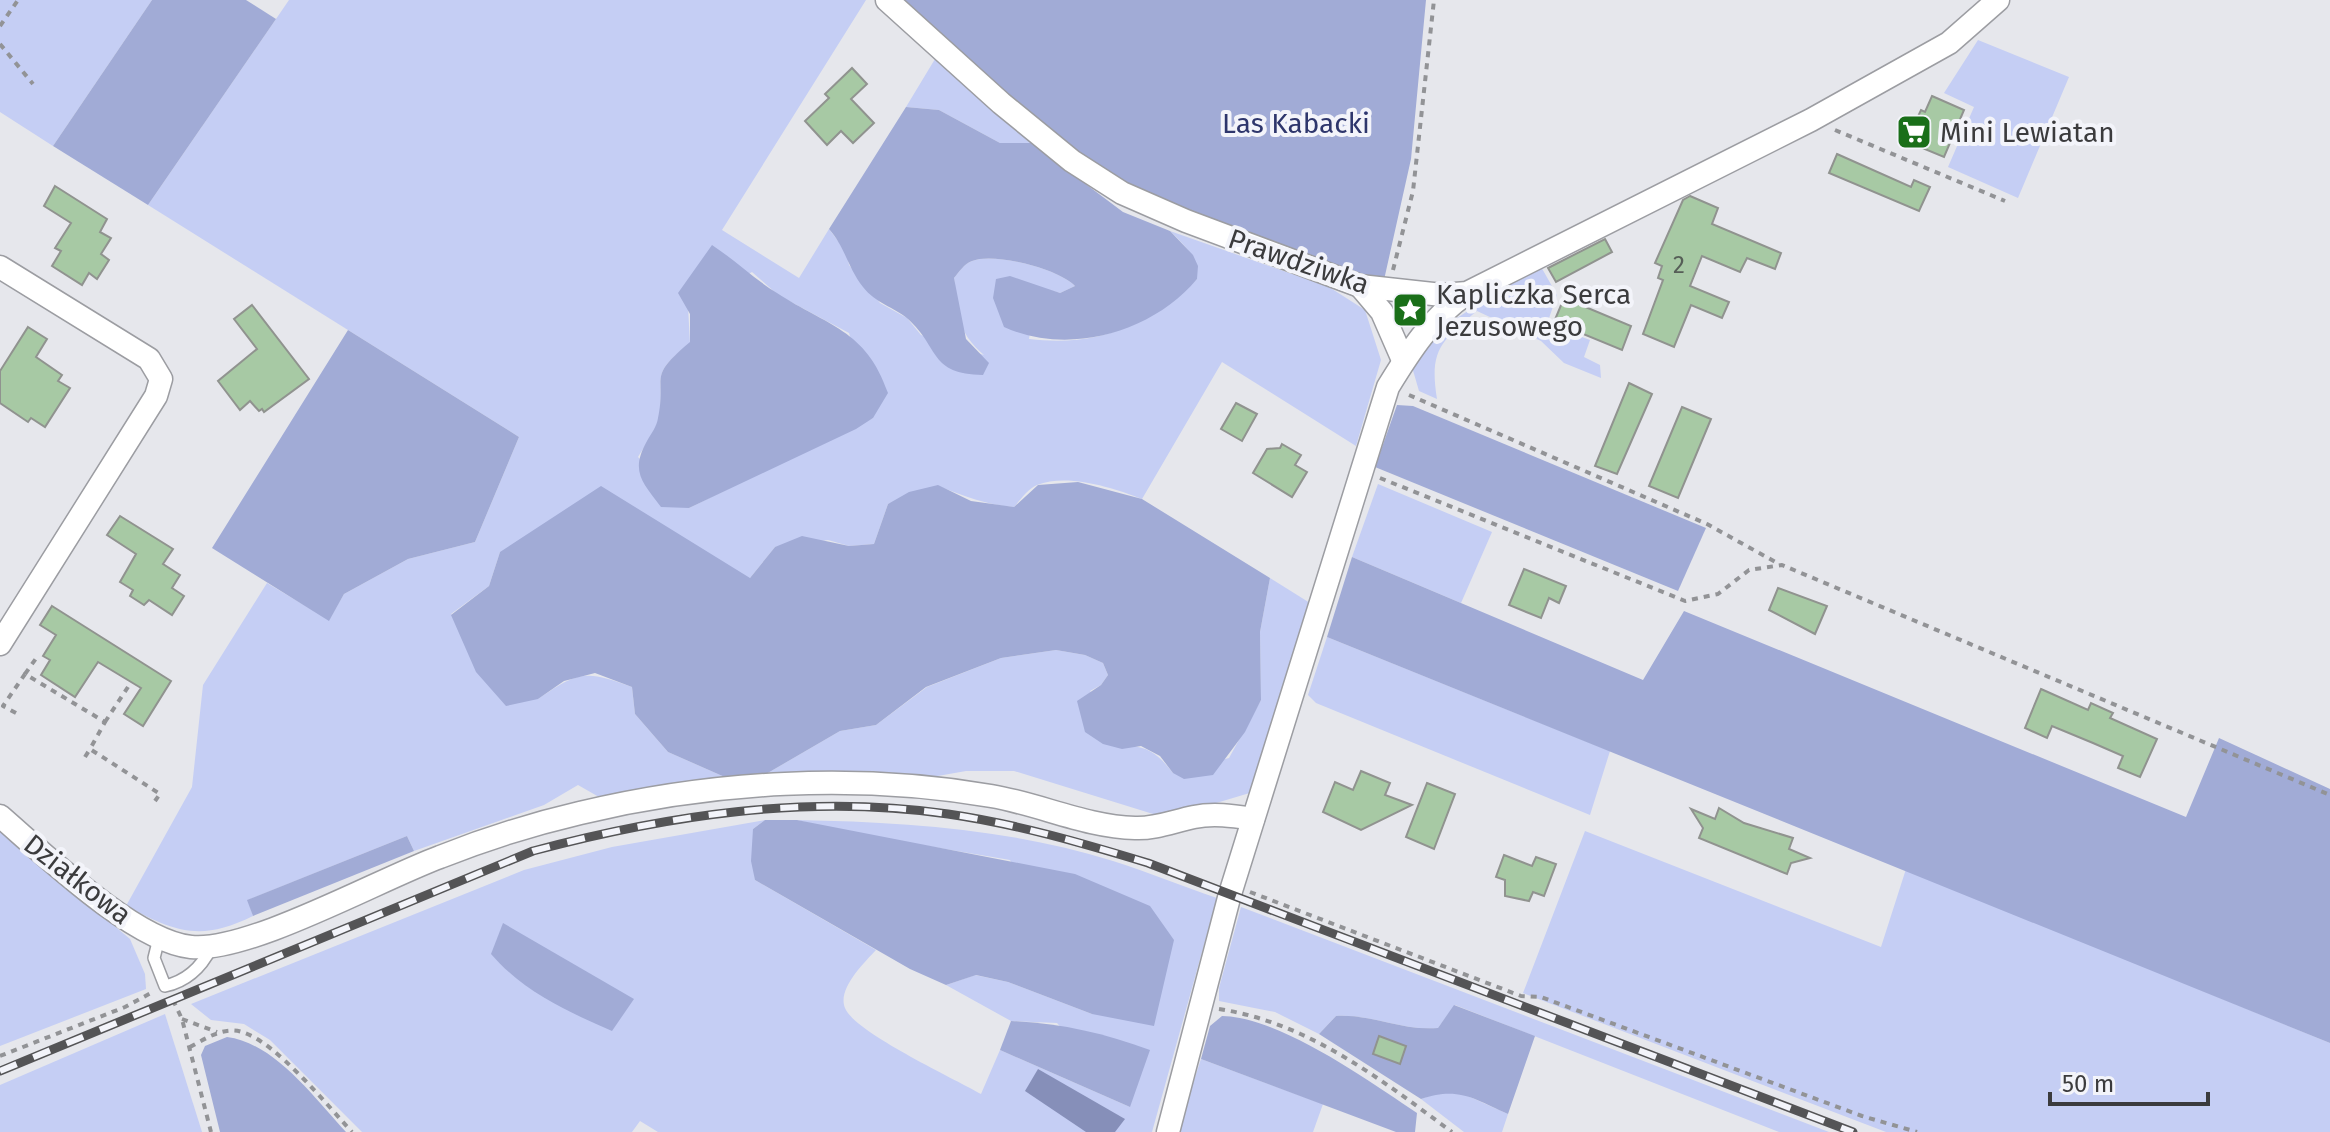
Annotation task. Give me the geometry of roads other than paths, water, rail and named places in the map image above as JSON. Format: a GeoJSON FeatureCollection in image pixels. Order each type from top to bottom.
{"type":"FeatureCollection","features":[{"type":"Feature","properties":{"kind":"street","name":"Prawdziwka"},"geometry":{"type":"LineString","coordinates":[[887,0],[1001,103],[1072,161],[1122,193],[1186,221],[1360,286],[1387,291],[1467,293],[1811,120],[1949,43],[1998,0]]}},
{"type":"Feature","properties":{"kind":"street"},"geometry":{"type":"LineString","coordinates":[[0,267],[149,359],[161,379],[156,396],[0,644]]}},
{"type":"Feature","properties":{"kind":"street"},"geometry":{"type":"LineString","coordinates":[[1360,286],[1382,312],[1403,360]]}},
{"type":"Feature","properties":{"kind":"street"},"geometry":{"type":"LineString","coordinates":[[1168,1132],[1253,819],[1388,387],[1403,360],[1432,323],[1467,293]]}},
{"type":"Feature","properties":{"kind":"street"},"geometry":{"type":"LineString","coordinates":[[211,948],[273,928],[440,857],[528,827],[621,804],[715,789],[819,783],[936,788],[993,796],[1136,828],[1222,814],[1253,819]]}},
{"type":"Feature","properties":{"kind":"street","name":"Działkowa"},"geometry":{"type":"LineString","coordinates":[[0,816],[125,918],[159,938],[189,947],[211,948]]}},
{"type":"Feature","properties":{"kind":"lane"},"geometry":{"type":"LineString","coordinates":[[159,938],[154,958],[165,986],[181,982],[204,962],[211,948]]}},
{"type":"Feature","properties":{"kind":"railway"},"geometry":{"type":"LineString","coordinates":[[0,1071],[533,851],[687,818],[791,807],[843,806],[896,808],[974,818],[1148,863],[1853,1132]]}},
{"type":"Feature","properties":{"kind":"place","name":"Mini Lewiatan"},"geometry":{"type":"Point","coordinates":[1914,132]}},
{"type":"Feature","properties":{"kind":"place","name":"Kapliczka Serca Jezusowego"},"geometry":{"type":"Point","coordinates":[1410,310]}},
{"type":"Feature","properties":{"kind":"park label","name":"Las Kabacki"},"geometry":{"type":"Point","coordinates":[1296,123]}}]}
